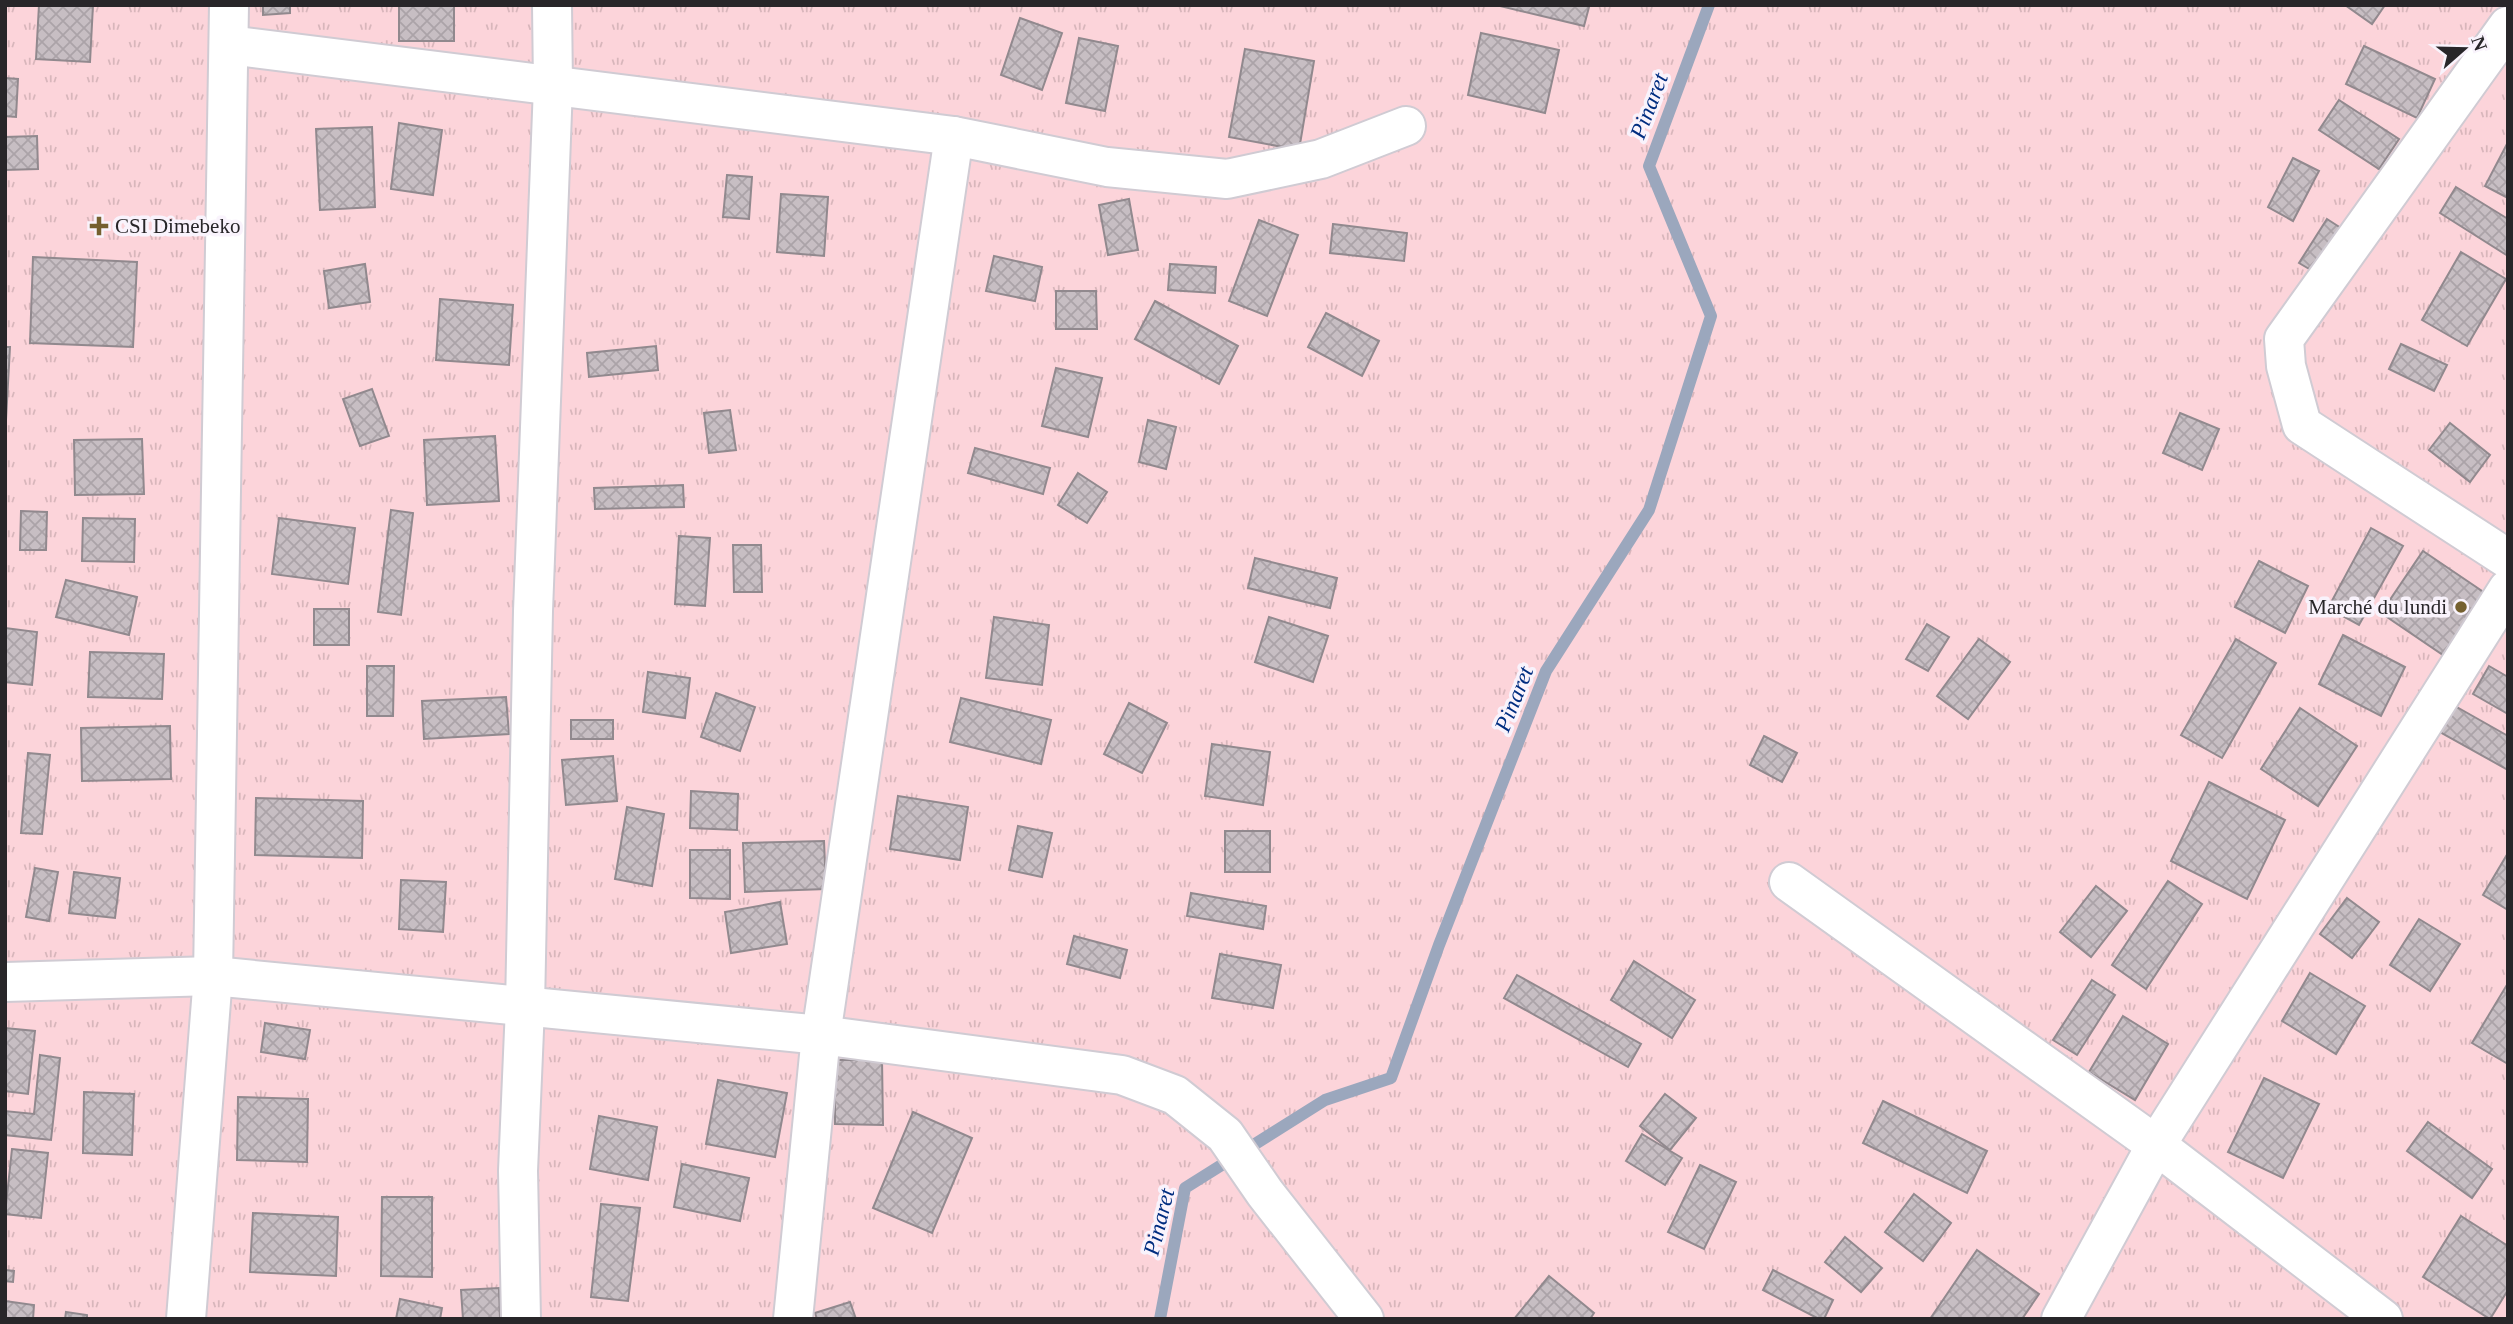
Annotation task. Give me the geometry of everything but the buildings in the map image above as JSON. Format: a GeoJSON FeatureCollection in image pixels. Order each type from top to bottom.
{"type":"FeatureCollection","features":[{"type":"Feature","properties":{"kind":"street"},"geometry":{"type":"LineString","coordinates":[[186,1319],[213,976],[229,5]]}},
{"type":"Feature","properties":{"kind":"street"},"geometry":{"type":"LineString","coordinates":[[521,1319],[518,1171],[525,1007],[534,597],[553,86],[552,5]]}},
{"type":"Feature","properties":{"kind":"street"},"geometry":{"type":"LineString","coordinates":[[2508,26],[2284,339],[2286,366],[2302,425],[2508,559]]}},
{"type":"Feature","properties":{"kind":"street"},"geometry":{"type":"LineString","coordinates":[[229,45],[954,136],[1107,167],[1227,179],[1321,159],[1406,127]]}},
{"type":"Feature","properties":{"kind":"street"},"geometry":{"type":"LineString","coordinates":[[793,1319],[821,1035],[954,136]]}},
{"type":"Feature","properties":{"kind":"street"},"geometry":{"type":"LineString","coordinates":[[2061,1319],[2156,1144],[2508,589]]}},
{"type":"Feature","properties":{"kind":"street"},"geometry":{"type":"LineString","coordinates":[[1789,882],[2156,1144],[2383,1319]]}},
{"type":"Feature","properties":{"kind":"street"},"geometry":{"type":"LineString","coordinates":[[5,982],[213,976],[821,1035],[1122,1074],[1175,1095],[1225,1135],[1265,1194],[1364,1319]]}},
{"type":"Feature","properties":{"kind":"green space"},"geometry":{"type":"Polygon","coordinates":[[[5,5],[2508,5],[2508,1319],[5,1319],[5,5]]]}},
{"type":"Feature","properties":{"kind":"waterway","name":"Pinaret"},"geometry":{"type":"LineString","coordinates":[[1160,1319],[1185,1188],[1325,1100],[1391,1078],[1439,945],[1546,671],[1649,510],[1711,316],[1649,166],[1709,5]]}},
{"type":"Feature","properties":{"kind":"place","name":"CSI Dimebeko"},"geometry":{"type":"Point","coordinates":[99,226]}},
{"type":"Feature","properties":{"kind":"place","name":"Marché du lundi"},"geometry":{"type":"Point","coordinates":[2461,607]}}]}
